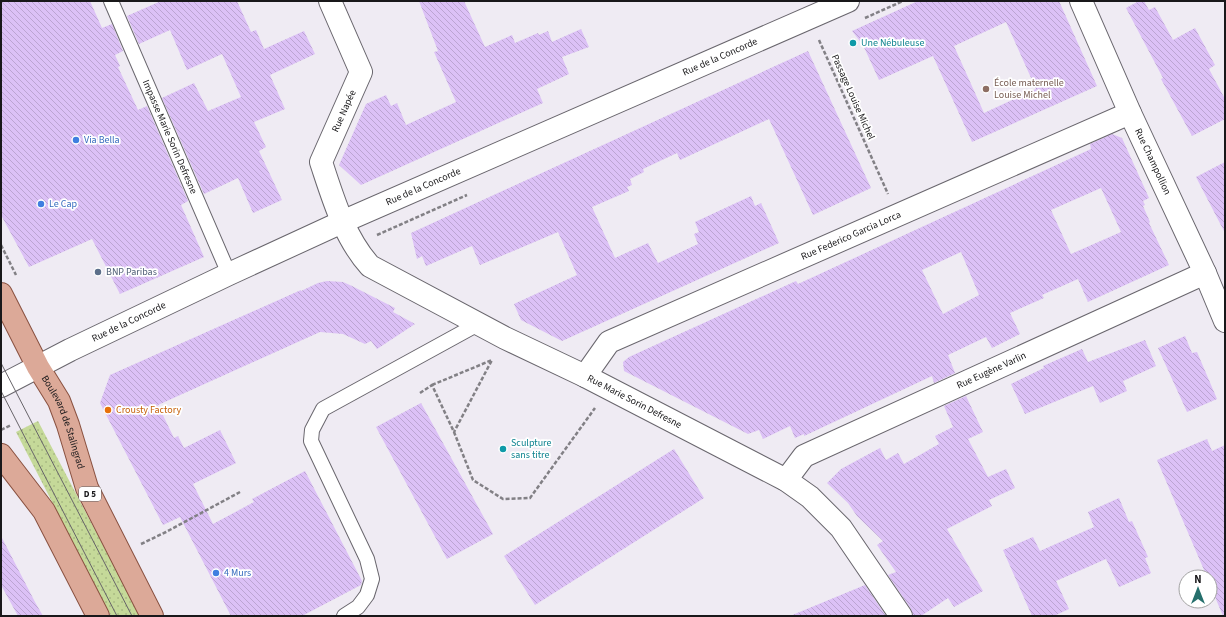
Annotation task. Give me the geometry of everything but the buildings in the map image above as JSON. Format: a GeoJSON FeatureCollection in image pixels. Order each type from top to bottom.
{"type":"FeatureCollection","features":[{"type":"Feature","properties":{"kind":"main road","name":"Boulevard de Stalingrad"},"geometry":{"type":"LineString","coordinates":[[1,294],[38,367],[59,401],[68,425],[87,488],[152,616]]}},
{"type":"Feature","properties":{"kind":"main road"},"geometry":{"type":"LineString","coordinates":[[1,455],[44,511],[98,616]]}},
{"type":"Feature","properties":{"kind":"street","name":"Rue Napée"},"geometry":{"type":"LineString","coordinates":[[330,1],[361,72],[322,162],[342,222]]}},
{"type":"Feature","properties":{"kind":"street","name":"Rue de la Concorde"},"geometry":{"type":"LineString","coordinates":[[3,386],[38,367],[229,274],[342,222],[848,1]]}},
{"type":"Feature","properties":{"kind":"street","name":"Rue Champollion"},"geometry":{"type":"LineString","coordinates":[[1081,1],[1130,113],[1206,272],[1225,321]]}},
{"type":"Feature","properties":{"kind":"street","name":"Rue Federico Garcia Lorca"},"geometry":{"type":"LineString","coordinates":[[585,376],[609,342],[1130,113]]}},
{"type":"Feature","properties":{"kind":"street","name":"Rue Marie Sorin Defresne"},"geometry":{"type":"LineString","coordinates":[[342,222],[359,254],[370,266],[505,338],[585,376],[786,480],[810,497],[841,528],[901,616]]}},
{"type":"Feature","properties":{"kind":"street","name":"Rue Eugène Varlin"},"geometry":{"type":"LineString","coordinates":[[786,480],[804,456],[1206,272]]}},
{"type":"Feature","properties":{"kind":"lane","name":"Impasse Marie Sorin Defresne"},"geometry":{"type":"LineString","coordinates":[[111,1],[229,274]]}},
{"type":"Feature","properties":{"kind":"lane"},"geometry":{"type":"LineString","coordinates":[[344,616],[358,607],[363,601],[367,595],[372,579],[367,559],[311,441],[312,430],[323,409],[478,324]]}},
{"type":"Feature","properties":{"kind":"path","name":"Passage Louise Michel"},"geometry":{"type":"LineString","coordinates":[[808,18],[883,183]]}},
{"type":"Feature","properties":{"kind":"path"},"geometry":{"type":"LineString","coordinates":[[420,393],[432,385],[492,360],[454,432]]}},
{"type":"Feature","properties":{"kind":"path"},"geometry":{"type":"LineString","coordinates":[[432,385],[454,432],[473,480],[503,499],[530,498],[609,389]]}},
{"type":"Feature","properties":{"kind":"path"},"geometry":{"type":"LineString","coordinates":[[1,431],[11,425]]}},
{"type":"Feature","properties":{"kind":"path"},"geometry":{"type":"LineString","coordinates":[[121,555],[144,541],[166,532],[240,492]]}},
{"type":"Feature","properties":{"kind":"green space"},"geometry":{"type":"Polygon","coordinates":[[[38,421],[140,616],[111,616],[16,432],[38,421]]]}},
{"type":"Feature","properties":{"kind":"tram line"},"geometry":{"type":"LineString","coordinates":[[1,363],[132,616]]}},
{"type":"Feature","properties":{"kind":"tram line"},"geometry":{"type":"LineString","coordinates":[[1,391],[117,616]]}},
{"type":"Feature","properties":{"kind":"place","name":"Une Nébuleuse"},"geometry":{"type":"Point","coordinates":[853,43]}},
{"type":"Feature","properties":{"kind":"place","name":"École maternelle Louise Michel"},"geometry":{"type":"Point","coordinates":[986,89]}},
{"type":"Feature","properties":{"kind":"place","name":"Via Bella"},"geometry":{"type":"Point","coordinates":[76,140]}},
{"type":"Feature","properties":{"kind":"place","name":"Le Cap"},"geometry":{"type":"Point","coordinates":[41,204]}},
{"type":"Feature","properties":{"kind":"place","name":"BNP Paribas"},"geometry":{"type":"Point","coordinates":[98,272]}},
{"type":"Feature","properties":{"kind":"place","name":"Crousty Factory"},"geometry":{"type":"Point","coordinates":[108,410]}},
{"type":"Feature","properties":{"kind":"place","name":"Sculpture sans titre"},"geometry":{"type":"Point","coordinates":[503,449]}},
{"type":"Feature","properties":{"kind":"place","name":"4 Murs"},"geometry":{"type":"Point","coordinates":[216,573]}}]}
